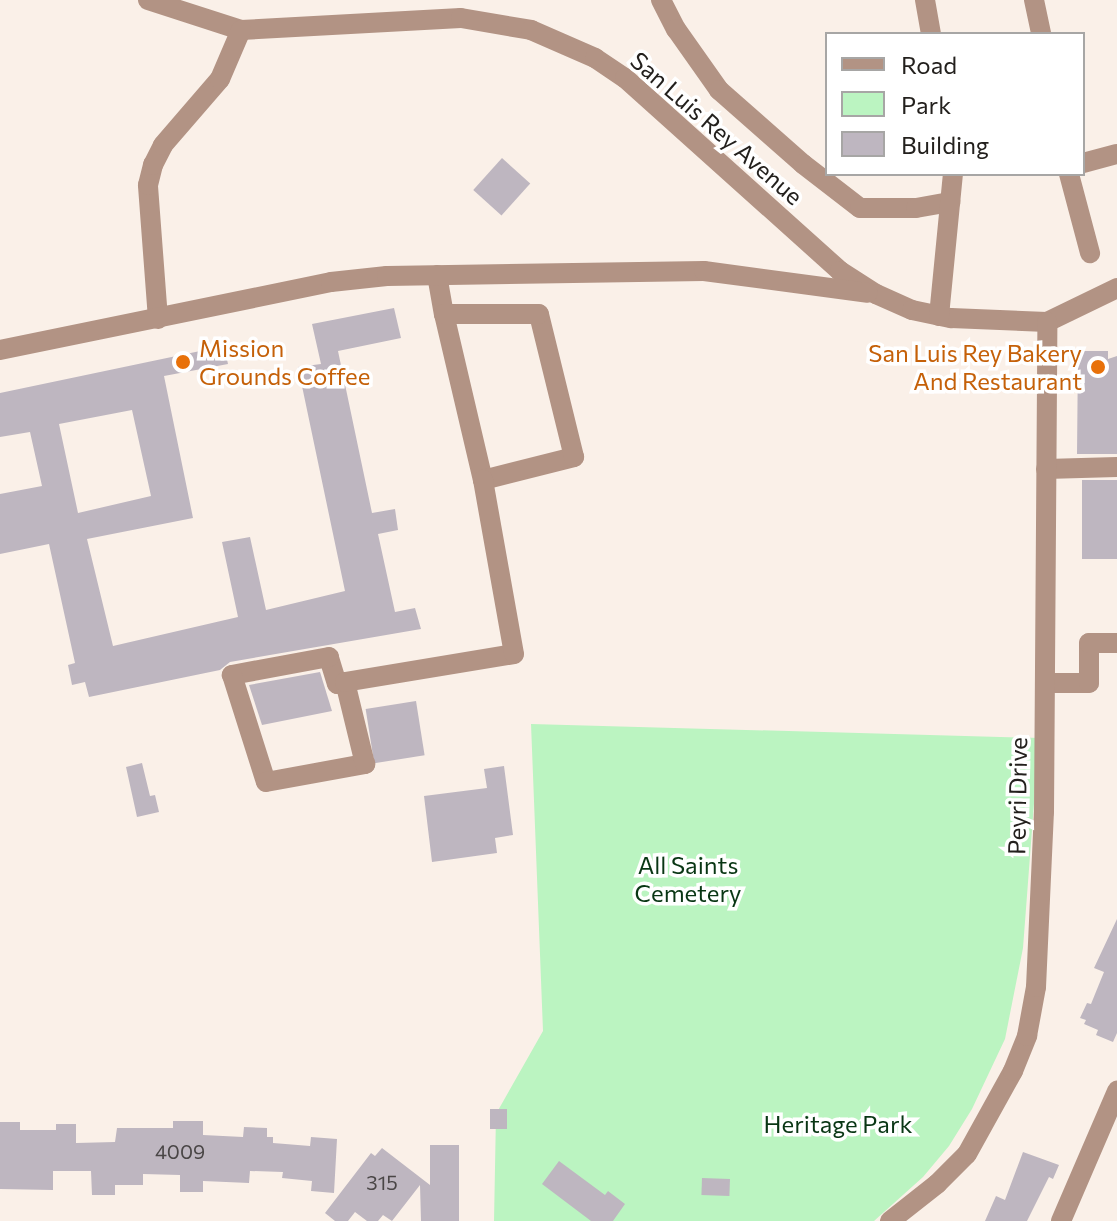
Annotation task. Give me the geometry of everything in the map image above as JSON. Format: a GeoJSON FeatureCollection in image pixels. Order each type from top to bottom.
{"type":"FeatureCollection","features":[{"type":"Feature","properties":{"kind":"street","name":"San Luis Rey Avenue"},"geometry":{"type":"LineString","coordinates":[[148,0],[241,30],[461,18],[531,30],[595,58],[625,78],[840,271],[876,294],[912,310],[939,316],[1047,322]]}},
{"type":"Feature","properties":{"kind":"street"},"geometry":{"type":"LineString","coordinates":[[661,0],[676,29],[719,90],[803,164],[860,208],[916,208],[950,202]]}},
{"type":"Feature","properties":{"kind":"street"},"geometry":{"type":"LineString","coordinates":[[925,0],[931,32]]}},
{"type":"Feature","properties":{"kind":"street"},"geometry":{"type":"LineString","coordinates":[[1034,0],[1041,32]]}},
{"type":"Feature","properties":{"kind":"street"},"geometry":{"type":"LineString","coordinates":[[158,319],[148,185],[153,165],[163,145],[220,79],[241,30]]}},
{"type":"Feature","properties":{"kind":"street"},"geometry":{"type":"LineString","coordinates":[[1085,162],[1117,154]]}},
{"type":"Feature","properties":{"kind":"street"},"geometry":{"type":"LineString","coordinates":[[939,316],[953,176]]}},
{"type":"Feature","properties":{"kind":"street"},"geometry":{"type":"LineString","coordinates":[[1070,176],[1090,253]]}},
{"type":"Feature","properties":{"kind":"street"},"geometry":{"type":"LineString","coordinates":[[0,350],[331,282],[437,275],[704,271],[876,294]]}},
{"type":"Feature","properties":{"kind":"street"},"geometry":{"type":"LineString","coordinates":[[345,682],[365,764],[266,782],[232,675],[329,657],[337,684],[345,682],[514,654],[483,480],[437,275]]}},
{"type":"Feature","properties":{"kind":"street"},"geometry":{"type":"LineString","coordinates":[[1047,322],[1117,288]]}},
{"type":"Feature","properties":{"kind":"street"},"geometry":{"type":"LineString","coordinates":[[444,314],[539,314],[574,457],[483,480]]}},
{"type":"Feature","properties":{"kind":"street","name":"Peyri Drive"},"geometry":{"type":"LineString","coordinates":[[890,1221],[937,1184],[967,1154],[993,1111],[1027,1036],[1037,971],[1045,683],[1047,322]]}},
{"type":"Feature","properties":{"kind":"street"},"geometry":{"type":"LineString","coordinates":[[1046,469],[1117,467]]}},
{"type":"Feature","properties":{"kind":"street"},"geometry":{"type":"LineString","coordinates":[[1045,683],[1089,683],[1089,643],[1117,643]]}},
{"type":"Feature","properties":{"kind":"street"},"geometry":{"type":"LineString","coordinates":[[1061,1221],[1117,1091]]}},
{"type":"Feature","properties":{"kind":"green space","name":"All Saints Cemetery"},"geometry":{"type":"Polygon","coordinates":[[[531,724],[1039,738],[1023,948],[1005,1039],[972,1109],[949,1146],[923,1177],[874,1221],[494,1221],[496,1114],[543,1031],[531,724]]]}},
{"type":"Feature","properties":{"kind":"building"},"geometry":{"type":"Polygon","coordinates":[[[502,158],[530,183],[501,215],[473,190],[502,158]]]}},
{"type":"Feature","properties":{"kind":"building"},"geometry":{"type":"Polygon","coordinates":[[[394,308],[401,338],[338,351],[372,513],[395,509],[398,530],[378,534],[395,612],[415,608],[421,629],[230,662],[220,670],[89,697],[85,682],[72,685],[68,665],[75,663],[49,544],[0,554],[0,494],[42,486],[30,432],[0,437],[0,393],[224,346],[228,364],[164,376],[193,518],[87,539],[113,646],[238,617],[222,542],[250,537],[266,610],[345,591],[298,367],[321,364],[312,324],[394,308]],[[132,410],[59,424],[78,513],[151,496],[132,410]]]}},
{"type":"Feature","properties":{"kind":"building"},"geometry":{"type":"Polygon","coordinates":[[[1078,351],[1108,351],[1108,359],[1117,356],[1117,454],[1077,454],[1078,351]]]}},
{"type":"Feature","properties":{"kind":"building"},"geometry":{"type":"Polygon","coordinates":[[[1082,480],[1117,480],[1117,559],[1082,559],[1082,480]]]}},
{"type":"Feature","properties":{"kind":"building"},"geometry":{"type":"Polygon","coordinates":[[[320,672],[332,711],[262,725],[249,685],[320,672]]]}},
{"type":"Feature","properties":{"kind":"building"},"geometry":{"type":"Polygon","coordinates":[[[416,701],[425,755],[374,763],[366,709],[416,701]]]}},
{"type":"Feature","properties":{"kind":"building"},"geometry":{"type":"Polygon","coordinates":[[[142,763],[150,796],[155,795],[159,812],[137,817],[126,767],[142,763]]]}},
{"type":"Feature","properties":{"kind":"building"},"geometry":{"type":"Polygon","coordinates":[[[504,766],[513,835],[495,838],[497,853],[432,862],[424,796],[487,788],[484,769],[504,766]]]}},
{"type":"Feature","properties":{"kind":"building"},"geometry":{"type":"Polygon","coordinates":[[[1117,919],[1117,1033],[1113,1042],[1096,1035],[1098,1030],[1084,1024],[1086,1020],[1080,1018],[1087,1003],[1091,1004],[1104,972],[1094,968],[1117,919]]]}},
{"type":"Feature","properties":{"kind":"building"},"geometry":{"type":"Polygon","coordinates":[[[490,1109],[507,1109],[507,1129],[490,1129],[490,1109]]]}},
{"type":"Feature","properties":{"kind":"building"},"geometry":{"type":"Polygon","coordinates":[[[173,1121],[203,1121],[203,1135],[243,1137],[244,1127],[267,1128],[267,1137],[273,1137],[273,1143],[310,1146],[311,1137],[337,1139],[334,1193],[311,1191],[312,1181],[282,1178],[283,1172],[250,1171],[249,1183],[203,1181],[203,1192],[180,1192],[180,1175],[143,1174],[143,1185],[115,1185],[115,1195],[92,1195],[91,1171],[53,1171],[53,1190],[0,1189],[0,1122],[20,1122],[20,1130],[56,1130],[56,1124],[76,1124],[76,1143],[115,1142],[117,1128],[173,1128],[173,1121]]]}},
{"type":"Feature","properties":{"kind":"building"},"geometry":{"type":"Polygon","coordinates":[[[430,1145],[459,1145],[459,1221],[421,1221],[420,1185],[392,1221],[383,1215],[378,1221],[367,1221],[355,1212],[348,1221],[335,1221],[325,1213],[371,1153],[375,1156],[382,1148],[430,1185],[430,1145]]]}},
{"type":"Feature","properties":{"kind":"building"},"geometry":{"type":"Polygon","coordinates":[[[1023,1152],[1059,1165],[1053,1179],[1049,1177],[1027,1221],[985,1221],[996,1196],[1005,1200],[1023,1152]]]}},
{"type":"Feature","properties":{"kind":"building"},"geometry":{"type":"Polygon","coordinates":[[[559,1161],[605,1195],[608,1191],[625,1204],[613,1221],[591,1221],[542,1184],[559,1161]]]}},
{"type":"Feature","properties":{"kind":"building"},"geometry":{"type":"Polygon","coordinates":[[[702,1178],[730,1179],[729,1196],[701,1195],[702,1178]]]}},
{"type":"Feature","properties":{"kind":"place","name":"Mission Grounds Coffee"},"geometry":{"type":"Point","coordinates":[183,362]}},
{"type":"Feature","properties":{"kind":"place","name":"San Luis Rey Bakery And Restaurant"},"geometry":{"type":"Point","coordinates":[1098,367]}},
{"type":"Feature","properties":{"kind":"park label","name":"Heritage Park"},"geometry":{"type":"Point","coordinates":[838,1124]}}]}
